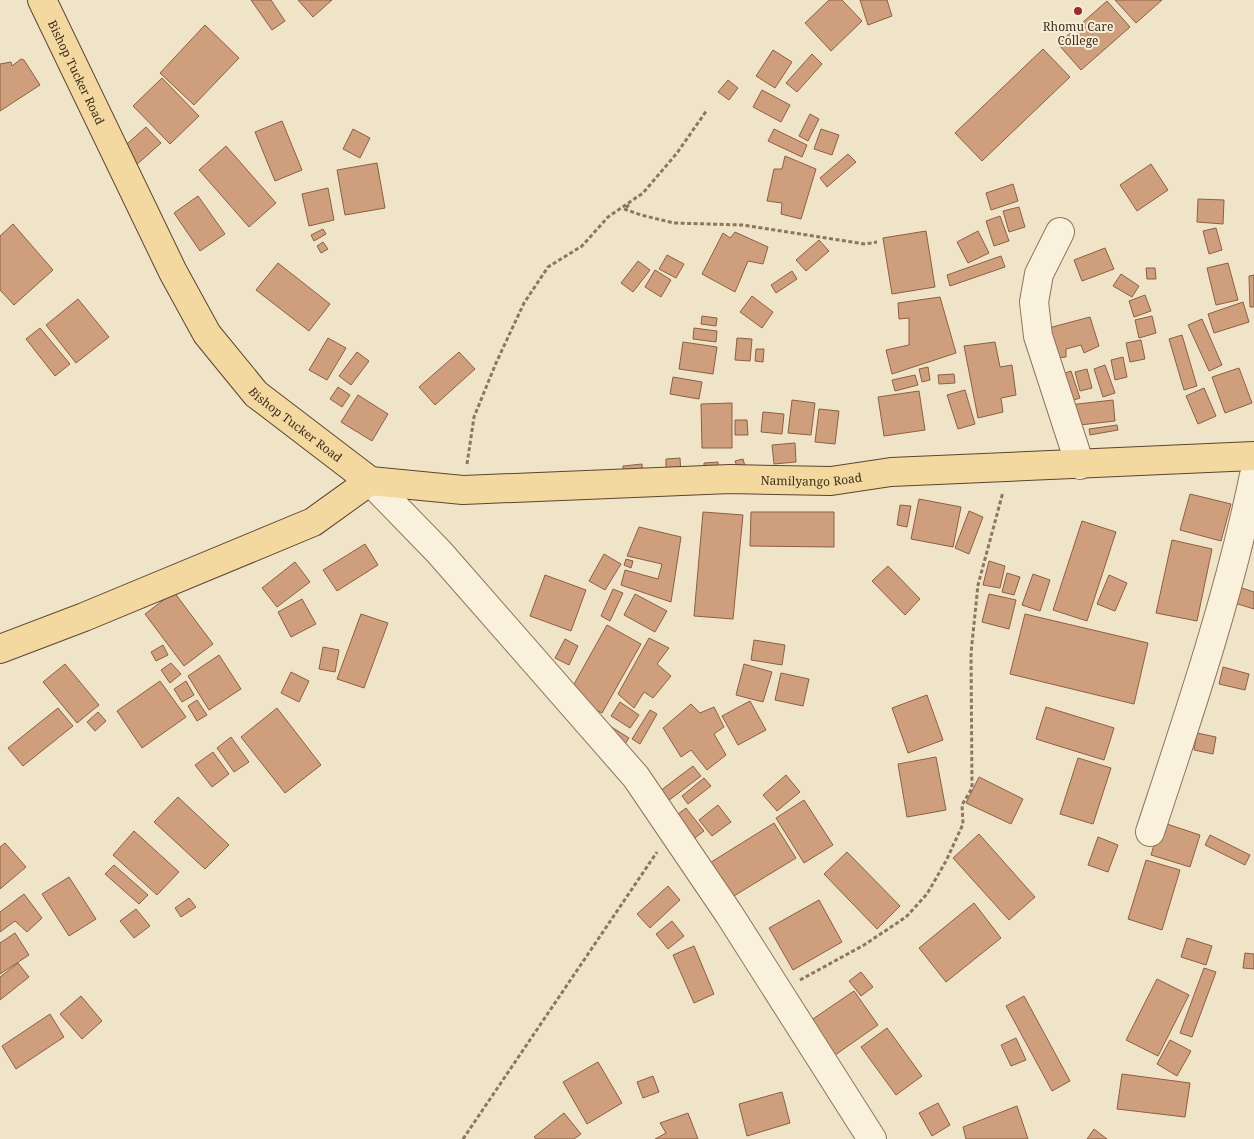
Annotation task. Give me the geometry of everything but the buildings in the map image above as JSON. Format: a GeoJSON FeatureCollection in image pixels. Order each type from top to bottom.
{"type":"FeatureCollection","features":[{"type":"Feature","properties":{"kind":"main road","name":"Bishop Tucker Road"},"geometry":{"type":"LineString","coordinates":[[44,1],[173,272],[207,334],[256,394],[370,481]]}},
{"type":"Feature","properties":{"kind":"main road","name":"Namilyango Road"},"geometry":{"type":"LineString","coordinates":[[370,481],[462,490],[730,479],[831,481],[891,472],[1254,456]]}},
{"type":"Feature","properties":{"kind":"main road"},"geometry":{"type":"LineString","coordinates":[[0,649],[92,614],[313,522],[370,481]]}},
{"type":"Feature","properties":{"kind":"street"},"geometry":{"type":"LineString","coordinates":[[1060,232],[1039,274],[1034,302],[1038,336],[1080,465]]}},
{"type":"Feature","properties":{"kind":"street"},"geometry":{"type":"LineString","coordinates":[[1150,832],[1226,594],[1254,475]]}},
{"type":"Feature","properties":{"kind":"street"},"geometry":{"type":"LineString","coordinates":[[370,481],[439,552],[636,777],[729,914],[872,1139]]}},
{"type":"Feature","properties":{"kind":"path"},"geometry":{"type":"LineString","coordinates":[[707,110],[677,153],[642,193],[624,208],[641,215],[674,223],[743,225],[865,244],[877,242]]}},
{"type":"Feature","properties":{"kind":"path"},"geometry":{"type":"LineString","coordinates":[[462,490],[474,417],[496,363],[524,303],[548,267],[582,246],[608,217],[642,193]]}},
{"type":"Feature","properties":{"kind":"path"},"geometry":{"type":"LineString","coordinates":[[778,992],[864,945],[906,917],[927,894],[946,861],[963,824],[962,805],[972,788],[971,653],[978,585],[1010,467]]}},
{"type":"Feature","properties":{"kind":"path"},"geometry":{"type":"LineString","coordinates":[[464,1139],[672,829]]}},
{"type":"Feature","properties":{"kind":"place","name":"Rhomu Care College"},"geometry":{"type":"Point","coordinates":[1078,11]}}]}
